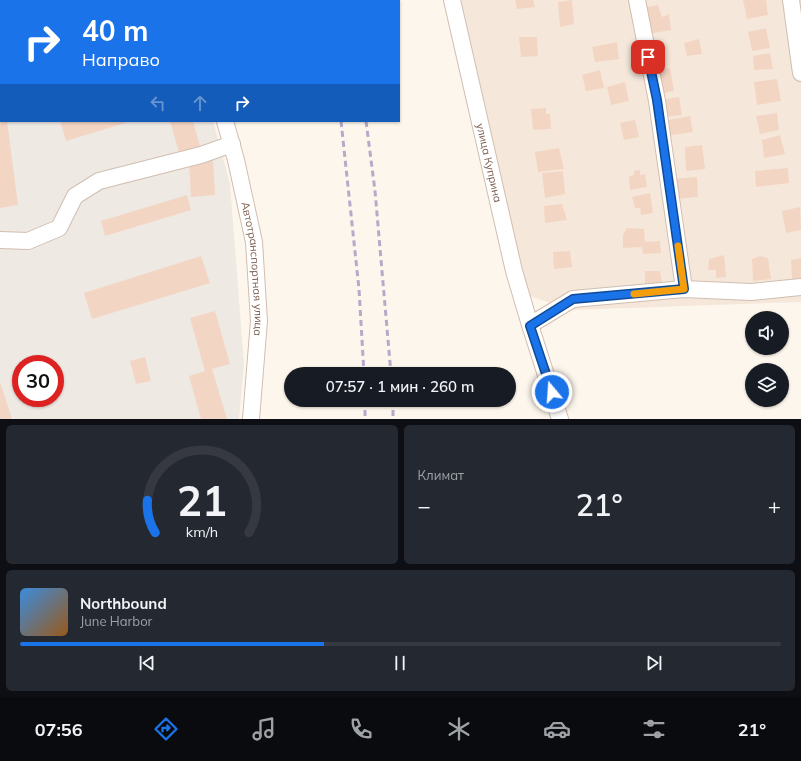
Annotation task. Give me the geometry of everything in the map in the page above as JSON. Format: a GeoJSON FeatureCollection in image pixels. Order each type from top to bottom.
{"type":"FeatureCollection","features":[{"type":"Feature","properties":{"kind":"street","name":"улица Куприна"},"geometry":{"type":"LineString","coordinates":[[452,0],[514,271],[560,419]]}},
{"type":"Feature","properties":{"kind":"street"},"geometry":{"type":"LineString","coordinates":[[637,0],[657,100],[684,289]]}},
{"type":"Feature","properties":{"kind":"street"},"geometry":{"type":"LineString","coordinates":[[791,0],[801,73]]}},
{"type":"Feature","properties":{"kind":"street","name":"Автотранспортная улица"},"geometry":{"type":"LineString","coordinates":[[225,122],[232,144],[254,242],[259,321],[251,419]]}},
{"type":"Feature","properties":{"kind":"street"},"geometry":{"type":"LineString","coordinates":[[0,240],[28,241],[59,228],[75,196],[99,181],[201,155],[232,144]]}},
{"type":"Feature","properties":{"kind":"street"},"geometry":{"type":"LineString","coordinates":[[530,326],[573,299],[684,289],[751,292],[801,287]]}},
{"type":"Feature","properties":{"kind":"shaded area"},"geometry":{"type":"Polygon","coordinates":[[[460,0],[801,0],[801,302],[571,310],[527,295],[460,0]]]}},
{"type":"Feature","properties":{"kind":"shaded area"},"geometry":{"type":"Polygon","coordinates":[[[0,122],[213,122],[230,184],[244,364],[239,419],[0,419],[0,122]]]}},
{"type":"Feature","properties":{"kind":"building"},"geometry":{"type":"Polygon","coordinates":[[[515,0],[533,0],[535,7],[517,9],[515,0]]]}},
{"type":"Feature","properties":{"kind":"building"},"geometry":{"type":"Polygon","coordinates":[[[572,0],[574,24],[560,27],[558,2],[572,0]]]}},
{"type":"Feature","properties":{"kind":"building"},"geometry":{"type":"Polygon","coordinates":[[[743,0],[766,0],[768,15],[747,19],[743,0]]]}},
{"type":"Feature","properties":{"kind":"building"},"geometry":{"type":"Polygon","coordinates":[[[658,5],[662,17],[669,14],[671,30],[648,34],[642,8],[658,5]]]}},
{"type":"Feature","properties":{"kind":"building"},"geometry":{"type":"Polygon","coordinates":[[[766,28],[770,48],[752,51],[748,32],[766,28]]]}},
{"type":"Feature","properties":{"kind":"building"},"geometry":{"type":"Polygon","coordinates":[[[519,37],[537,37],[538,56],[521,57],[519,37]]]}},
{"type":"Feature","properties":{"kind":"building"},"geometry":{"type":"Polygon","coordinates":[[[699,39],[702,54],[687,56],[684,43],[699,39]]]}},
{"type":"Feature","properties":{"kind":"building"},"geometry":{"type":"Polygon","coordinates":[[[617,42],[619,59],[595,62],[592,47],[617,42]]]}},
{"type":"Feature","properties":{"kind":"building"},"geometry":{"type":"Polygon","coordinates":[[[770,53],[773,69],[754,70],[753,56],[770,53]]]}},
{"type":"Feature","properties":{"kind":"building"},"geometry":{"type":"Polygon","coordinates":[[[670,68],[674,91],[659,94],[655,72],[670,68]]]}},
{"type":"Feature","properties":{"kind":"building"},"geometry":{"type":"Polygon","coordinates":[[[600,70],[604,88],[586,91],[582,75],[600,70]]]}},
{"type":"Feature","properties":{"kind":"building"},"geometry":{"type":"Polygon","coordinates":[[[777,79],[781,101],[757,105],[754,82],[777,79]]]}},
{"type":"Feature","properties":{"kind":"building"},"geometry":{"type":"Polygon","coordinates":[[[625,82],[629,101],[611,105],[607,87],[625,82]]]}},
{"type":"Feature","properties":{"kind":"building"},"geometry":{"type":"Polygon","coordinates":[[[679,97],[682,115],[664,117],[662,100],[679,97]]]}},
{"type":"Feature","properties":{"kind":"building"},"geometry":{"type":"Polygon","coordinates":[[[546,108],[546,114],[550,114],[551,129],[533,130],[531,109],[546,108]]]}},
{"type":"Feature","properties":{"kind":"building"},"geometry":{"type":"Polygon","coordinates":[[[777,113],[779,130],[760,134],[756,116],[777,113]]]}},
{"type":"Feature","properties":{"kind":"building"},"geometry":{"type":"Polygon","coordinates":[[[690,116],[693,132],[666,136],[664,121],[690,116]]]}},
{"type":"Feature","properties":{"kind":"building"},"geometry":{"type":"Polygon","coordinates":[[[635,120],[639,137],[624,140],[620,123],[635,120]]]}},
{"type":"Feature","properties":{"kind":"building"},"geometry":{"type":"Polygon","coordinates":[[[0,122],[7,122],[18,205],[0,208],[0,122]]]}},
{"type":"Feature","properties":{"kind":"building"},"geometry":{"type":"Polygon","coordinates":[[[60,122],[125,122],[125,123],[66,141],[60,122]]]}},
{"type":"Feature","properties":{"kind":"building"},"geometry":{"type":"Polygon","coordinates":[[[170,122],[193,122],[200,146],[179,153],[170,122]]]}},
{"type":"Feature","properties":{"kind":"building"},"geometry":{"type":"Polygon","coordinates":[[[780,135],[785,154],[764,158],[762,140],[780,135]]]}},
{"type":"Feature","properties":{"kind":"building"},"geometry":{"type":"Polygon","coordinates":[[[702,145],[705,169],[686,171],[685,147],[702,145]]]}},
{"type":"Feature","properties":{"kind":"building"},"geometry":{"type":"Polygon","coordinates":[[[559,148],[564,169],[538,172],[535,152],[559,148]]]}},
{"type":"Feature","properties":{"kind":"building"},"geometry":{"type":"Polygon","coordinates":[[[213,159],[215,195],[191,197],[189,161],[213,159]]]}},
{"type":"Feature","properties":{"kind":"building"},"geometry":{"type":"Polygon","coordinates":[[[788,168],[789,183],[756,187],[755,171],[788,168]]]}},
{"type":"Feature","properties":{"kind":"building"},"geometry":{"type":"Polygon","coordinates":[[[640,170],[640,175],[645,174],[647,187],[630,190],[629,176],[634,175],[634,171],[640,170]]]}},
{"type":"Feature","properties":{"kind":"building"},"geometry":{"type":"Polygon","coordinates":[[[563,171],[565,194],[545,198],[542,173],[563,171]]]}},
{"type":"Feature","properties":{"kind":"building"},"geometry":{"type":"Polygon","coordinates":[[[697,177],[698,197],[675,199],[672,179],[697,177]]]}},
{"type":"Feature","properties":{"kind":"building"},"geometry":{"type":"Polygon","coordinates":[[[650,193],[653,213],[641,215],[640,208],[635,208],[632,197],[650,193]]]}},
{"type":"Feature","properties":{"kind":"building"},"geometry":{"type":"Polygon","coordinates":[[[187,195],[191,210],[105,236],[101,221],[187,195]]]}},
{"type":"Feature","properties":{"kind":"building"},"geometry":{"type":"Polygon","coordinates":[[[562,204],[567,220],[545,223],[544,206],[562,204]]]}},
{"type":"Feature","properties":{"kind":"building"},"geometry":{"type":"Polygon","coordinates":[[[800,207],[801,230],[786,233],[782,211],[800,207]]]}},
{"type":"Feature","properties":{"kind":"building"},"geometry":{"type":"Polygon","coordinates":[[[627,228],[644,229],[645,242],[660,241],[661,253],[643,254],[642,247],[623,248],[623,235],[627,228]]]}},
{"type":"Feature","properties":{"kind":"building"},"geometry":{"type":"Polygon","coordinates":[[[570,251],[572,267],[554,269],[553,252],[570,251]]]}},
{"type":"Feature","properties":{"kind":"building"},"geometry":{"type":"Polygon","coordinates":[[[724,255],[726,277],[716,278],[716,270],[708,270],[709,259],[724,255]]]}},
{"type":"Feature","properties":{"kind":"building"},"geometry":{"type":"Polygon","coordinates":[[[201,256],[210,283],[92,319],[84,293],[201,256]]]}},
{"type":"Feature","properties":{"kind":"building"},"geometry":{"type":"Polygon","coordinates":[[[760,256],[768,258],[771,279],[753,281],[752,259],[760,256]]]}},
{"type":"Feature","properties":{"kind":"building"},"geometry":{"type":"Polygon","coordinates":[[[801,258],[801,278],[792,279],[791,260],[801,258]]]}},
{"type":"Feature","properties":{"kind":"building"},"geometry":{"type":"Polygon","coordinates":[[[645,271],[660,271],[662,283],[645,284],[645,271]]]}},
{"type":"Feature","properties":{"kind":"building"},"geometry":{"type":"Polygon","coordinates":[[[215,311],[230,364],[212,369],[227,419],[201,419],[189,376],[205,371],[190,318],[215,311]]]}},
{"type":"Feature","properties":{"kind":"building"},"geometry":{"type":"Polygon","coordinates":[[[145,357],[151,381],[136,384],[130,361],[145,357]]]}},
{"type":"Feature","properties":{"kind":"building"},"geometry":{"type":"Polygon","coordinates":[[[0,382],[12,419],[0,419],[0,382]]]}},
{"type":"Feature","properties":{"kind":"railway"},"geometry":{"type":"LineString","coordinates":[[341,122],[359,289],[364,367]]}},
{"type":"Feature","properties":{"kind":"railway"},"geometry":{"type":"LineString","coordinates":[[366,122],[375,191],[390,367]]}},
{"type":"Feature","properties":{"kind":"railway"},"geometry":{"type":"LineString","coordinates":[[365,407],[365,419]]}},
{"type":"Feature","properties":{"kind":"railway"},"geometry":{"type":"LineString","coordinates":[[393,407],[393,419]]}},
{"type":"Feature","properties":{"kind":"slow traffic"},"geometry":{"type":"LineString","coordinates":[[634,294],[684,289],[678,246]]}},
{"type":"Feature","properties":{"kind":"route"},"geometry":{"type":"LineString","coordinates":[[552,392],[530,326],[573,299],[684,289],[657,100],[648,57]]}}]}
